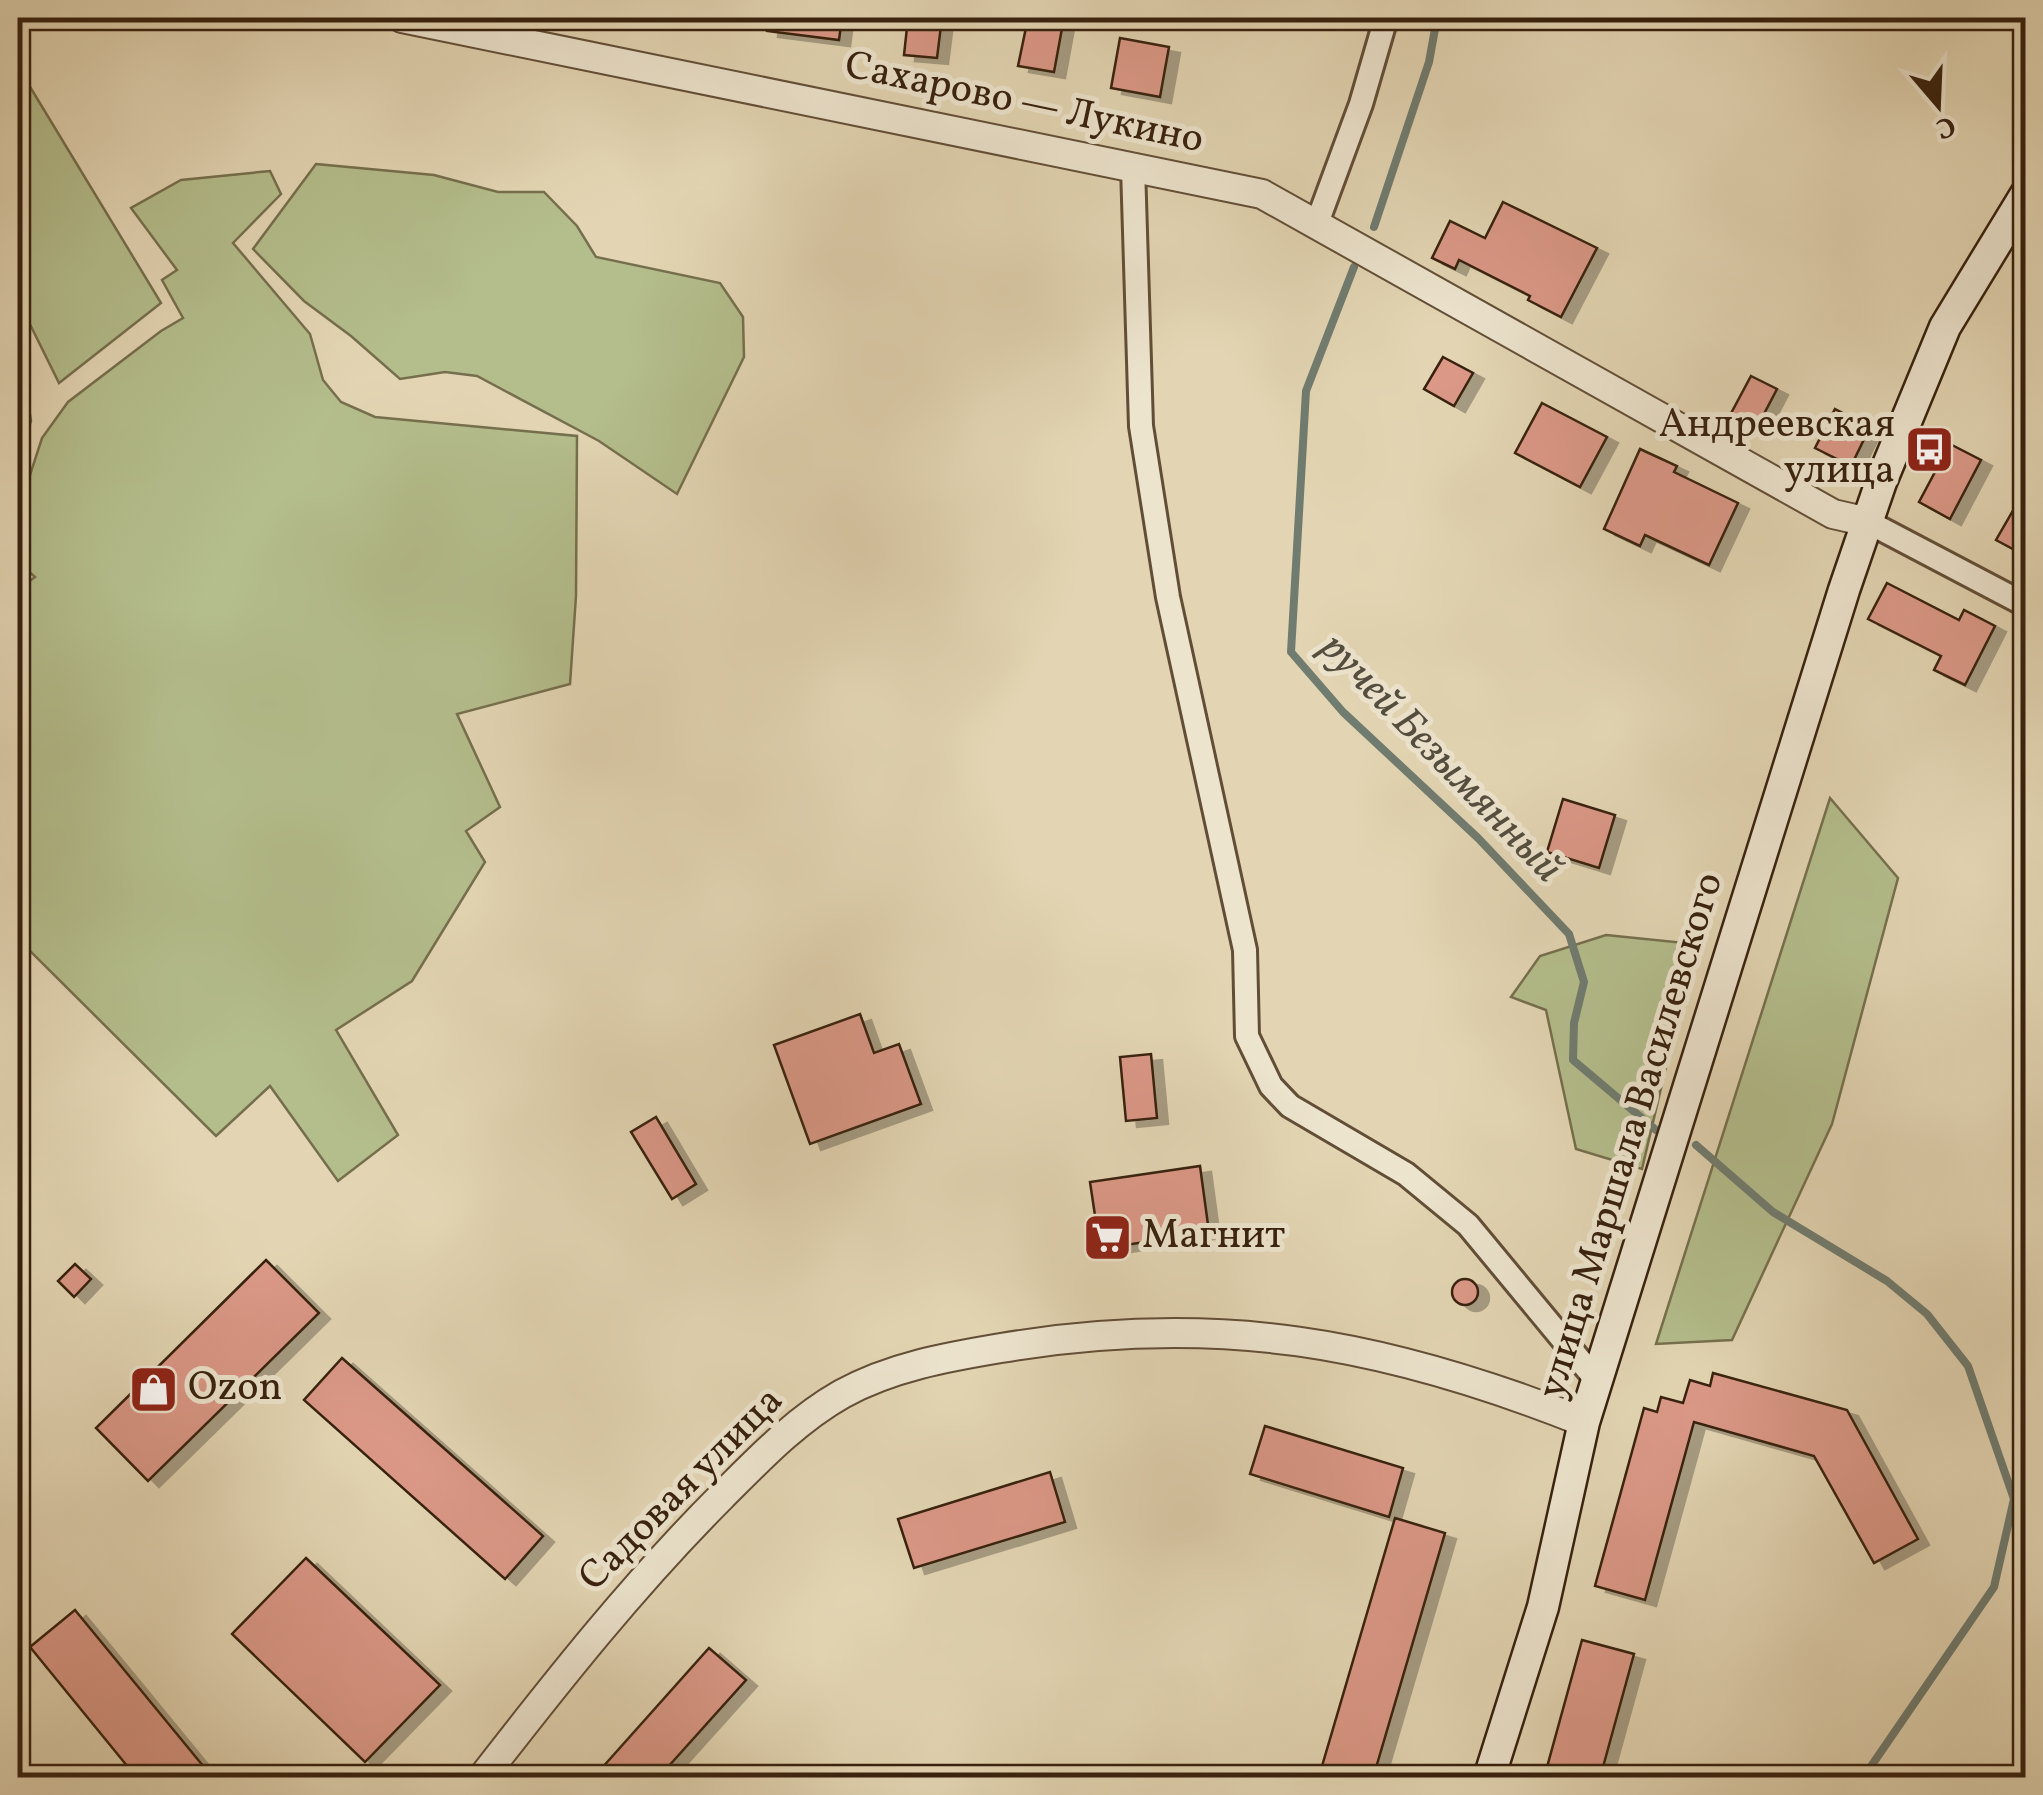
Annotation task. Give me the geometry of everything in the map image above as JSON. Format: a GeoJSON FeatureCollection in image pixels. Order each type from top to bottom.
{"type":"FeatureCollection","features":[{"type":"Feature","properties":{"kind":"main road","name":"улица Маршала Василевского"},"geometry":{"type":"LineString","coordinates":[[1488,1778],[1542,1607],[1584,1422],[1824,650],[1868,522],[1945,327],[2026,194]]}},
{"type":"Feature","properties":{"kind":"street","name":"Сахарово — Лукино"},"geometry":{"type":"LineString","coordinates":[[402,18],[1262,194],[1833,514],[1868,522]]}},
{"type":"Feature","properties":{"kind":"street"},"geometry":{"type":"LineString","coordinates":[[1316,223],[1360,104],[1386,18]]}},
{"type":"Feature","properties":{"kind":"street"},"geometry":{"type":"LineString","coordinates":[[1133,168],[1140,426],[1168,597],[1245,950],[1247,1036],[1271,1086],[1290,1106],[1406,1174],[1468,1224],[1598,1382]]}},
{"type":"Feature","properties":{"kind":"street"},"geometry":{"type":"LineString","coordinates":[[1868,522],[2026,606]]}},
{"type":"Feature","properties":{"kind":"street","name":"Садовая улица"},"geometry":{"type":"LineString","coordinates":[[482,1778],[571,1662],[660,1558],[780,1438],[841,1394],[878,1376],[1029,1344],[1106,1334],[1218,1332],[1287,1338],[1418,1365],[1510,1392],[1584,1422]]}},
{"type":"Feature","properties":{"kind":"green space"},"geometry":{"type":"Polygon","coordinates":[[[18,67],[161,303],[59,383],[18,300],[18,67]]]}},
{"type":"Feature","properties":{"kind":"green space"},"geometry":{"type":"Polygon","coordinates":[[[316,164],[434,175],[498,192],[544,192],[577,226],[596,257],[720,283],[743,317],[744,357],[677,494],[599,441],[477,376],[445,372],[400,379],[304,301],[253,249],[316,164]]]}},
{"type":"Feature","properties":{"kind":"green space"},"geometry":{"type":"Polygon","coordinates":[[[270,171],[281,194],[233,243],[310,334],[323,380],[341,402],[375,417],[577,436],[576,596],[570,684],[457,714],[500,807],[466,831],[485,862],[412,981],[336,1030],[398,1135],[338,1181],[270,1086],[216,1136],[18,939],[18,590],[35,577],[18,562],[18,512],[42,438],[68,402],[183,318],[162,280],[177,270],[131,208],[181,180],[270,171]]]}},
{"type":"Feature","properties":{"kind":"green space"},"geometry":{"type":"Polygon","coordinates":[[[18,339],[31,421],[18,462],[18,339]]]}},
{"type":"Feature","properties":{"kind":"green space"},"geometry":{"type":"Polygon","coordinates":[[[1830,798],[1898,878],[1832,1124],[1732,1340],[1656,1344],[1830,798]]]}},
{"type":"Feature","properties":{"kind":"green space"},"geometry":{"type":"Polygon","coordinates":[[[1606,935],[1695,944],[1642,1169],[1576,1149],[1546,1010],[1511,997],[1540,956],[1606,935]]]}},
{"type":"Feature","properties":{"kind":"building"},"geometry":{"type":"Polygon","coordinates":[[[768,18],[842,18],[839,40],[767,31],[768,18]]]}},
{"type":"Feature","properties":{"kind":"building"},"geometry":{"type":"Polygon","coordinates":[[[908,18],[942,18],[937,58],[904,55],[908,18]]]}},
{"type":"Feature","properties":{"kind":"building"},"geometry":{"type":"Polygon","coordinates":[[[1028,18],[1063,23],[1054,72],[1018,66],[1028,18]]]}},
{"type":"Feature","properties":{"kind":"building"},"geometry":{"type":"Polygon","coordinates":[[[1120,38],[1169,47],[1160,97],[1111,88],[1120,38]]]}},
{"type":"Feature","properties":{"kind":"building"},"geometry":{"type":"Polygon","coordinates":[[[1503,202],[1597,248],[1561,317],[1528,300],[1530,296],[1459,260],[1455,269],[1432,258],[1450,221],[1485,238],[1503,202]]]}},
{"type":"Feature","properties":{"kind":"building"},"geometry":{"type":"Polygon","coordinates":[[[1443,357],[1473,373],[1454,406],[1424,389],[1443,357]]]}},
{"type":"Feature","properties":{"kind":"building"},"geometry":{"type":"Polygon","coordinates":[[[1751,376],[1777,389],[1754,433],[1728,419],[1751,376]]]}},
{"type":"Feature","properties":{"kind":"building"},"geometry":{"type":"Polygon","coordinates":[[[1542,403],[1607,437],[1580,487],[1515,453],[1542,403]]]}},
{"type":"Feature","properties":{"kind":"building"},"geometry":{"type":"Polygon","coordinates":[[[1835,409],[1870,427],[1851,466],[1815,448],[1835,409]]]}},
{"type":"Feature","properties":{"kind":"building"},"geometry":{"type":"Polygon","coordinates":[[[1950,444],[1981,460],[1950,519],[1919,502],[1950,444]]]}},
{"type":"Feature","properties":{"kind":"building"},"geometry":{"type":"Polygon","coordinates":[[[1640,449],[1677,466],[1674,472],[1738,503],[1709,565],[1645,535],[1640,546],[1604,529],[1640,449]]]}},
{"type":"Feature","properties":{"kind":"building"},"geometry":{"type":"Polygon","coordinates":[[[2026,488],[2026,556],[1996,540],[2026,488]]]}},
{"type":"Feature","properties":{"kind":"building"},"geometry":{"type":"Polygon","coordinates":[[[1887,583],[1959,620],[1964,610],[1995,626],[1965,685],[1934,670],[1941,656],[1868,619],[1887,583]]]}},
{"type":"Feature","properties":{"kind":"building"},"geometry":{"type":"Polygon","coordinates":[[[1563,799],[1615,815],[1599,868],[1547,852],[1563,799]]]}},
{"type":"Feature","properties":{"kind":"building"},"geometry":{"type":"Polygon","coordinates":[[[860,1014],[874,1053],[899,1044],[921,1104],[810,1144],[774,1045],[860,1014]]]}},
{"type":"Feature","properties":{"kind":"building"},"geometry":{"type":"Polygon","coordinates":[[[1151,1054],[1157,1118],[1126,1121],[1120,1057],[1151,1054]]]}},
{"type":"Feature","properties":{"kind":"building"},"geometry":{"type":"Polygon","coordinates":[[[656,1117],[696,1184],[672,1199],[631,1132],[656,1117]]]}},
{"type":"Feature","properties":{"kind":"building"},"geometry":{"type":"Polygon","coordinates":[[[1200,1166],[1209,1232],[1100,1249],[1090,1182],[1200,1166]]]}},
{"type":"Feature","properties":{"kind":"building"},"geometry":{"type":"Polygon","coordinates":[[[266,1260],[319,1313],[148,1481],[96,1428],[266,1260]]]}},
{"type":"Feature","properties":{"kind":"building"},"geometry":{"type":"Polygon","coordinates":[[[75,1264],[91,1279],[74,1297],[58,1281],[75,1264]]]}},
{"type":"Feature","properties":{"kind":"building"},"geometry":{"type":"Polygon","coordinates":[[[1465,1279],[1474,1283],[1478,1292],[1474,1301],[1465,1305],[1456,1301],[1452,1292],[1456,1283],[1465,1279]]]}},
{"type":"Feature","properties":{"kind":"building"},"geometry":{"type":"Polygon","coordinates":[[[342,1358],[543,1536],[505,1579],[304,1400],[342,1358]]]}},
{"type":"Feature","properties":{"kind":"building"},"geometry":{"type":"Polygon","coordinates":[[[1713,1373],[1847,1410],[1918,1539],[1874,1563],[1814,1456],[1694,1422],[1645,1600],[1595,1586],[1644,1408],[1657,1412],[1661,1397],[1683,1403],[1690,1380],[1710,1386],[1713,1373]]]}},
{"type":"Feature","properties":{"kind":"building"},"geometry":{"type":"Polygon","coordinates":[[[1265,1426],[1403,1468],[1389,1517],[1250,1474],[1265,1426]]]}},
{"type":"Feature","properties":{"kind":"building"},"geometry":{"type":"Polygon","coordinates":[[[1050,1472],[1065,1522],[914,1568],[898,1519],[1050,1472]]]}},
{"type":"Feature","properties":{"kind":"building"},"geometry":{"type":"Polygon","coordinates":[[[1395,1518],[1445,1533],[1373,1778],[1335,1778],[1320,1773],[1395,1518]]]}},
{"type":"Feature","properties":{"kind":"building"},"geometry":{"type":"Polygon","coordinates":[[[306,1558],[440,1685],[365,1762],[232,1634],[306,1558]]]}},
{"type":"Feature","properties":{"kind":"building"},"geometry":{"type":"Polygon","coordinates":[[[75,1610],[213,1778],[137,1778],[30,1647],[75,1610]]]}},
{"type":"Feature","properties":{"kind":"building"},"geometry":{"type":"Polygon","coordinates":[[[1582,1640],[1634,1654],[1600,1778],[1544,1778],[1582,1640]]]}},
{"type":"Feature","properties":{"kind":"building"},"geometry":{"type":"Polygon","coordinates":[[[709,1648],[746,1680],[658,1778],[593,1778],[709,1648]]]}},
{"type":"Feature","properties":{"kind":"waterway","name":"ручей Безымянный"},"geometry":{"type":"LineString","coordinates":[[1374,227],[1429,62],[1437,18]]}},
{"type":"Feature","properties":{"kind":"waterway","name":"ручей Безымянный"},"geometry":{"type":"LineString","coordinates":[[1354,267],[1306,391],[1291,652],[1343,712],[1478,838],[1569,934],[1584,982],[1574,1023],[1573,1060],[1656,1130]]}},
{"type":"Feature","properties":{"kind":"waterway","name":"ручей Безымянный"},"geometry":{"type":"LineString","coordinates":[[1696,1145],[1773,1212],[1887,1281],[1927,1314],[1968,1366],[2014,1499],[1994,1587],[1863,1778]]}},
{"type":"Feature","properties":{"kind":"place","name":"Андреевская улица"},"geometry":{"type":"Point","coordinates":[1930,449]}},
{"type":"Feature","properties":{"kind":"place","name":"Магнит"},"geometry":{"type":"Point","coordinates":[1107,1237]}},
{"type":"Feature","properties":{"kind":"place","name":"Ozon"},"geometry":{"type":"Point","coordinates":[153,1389]}}]}
